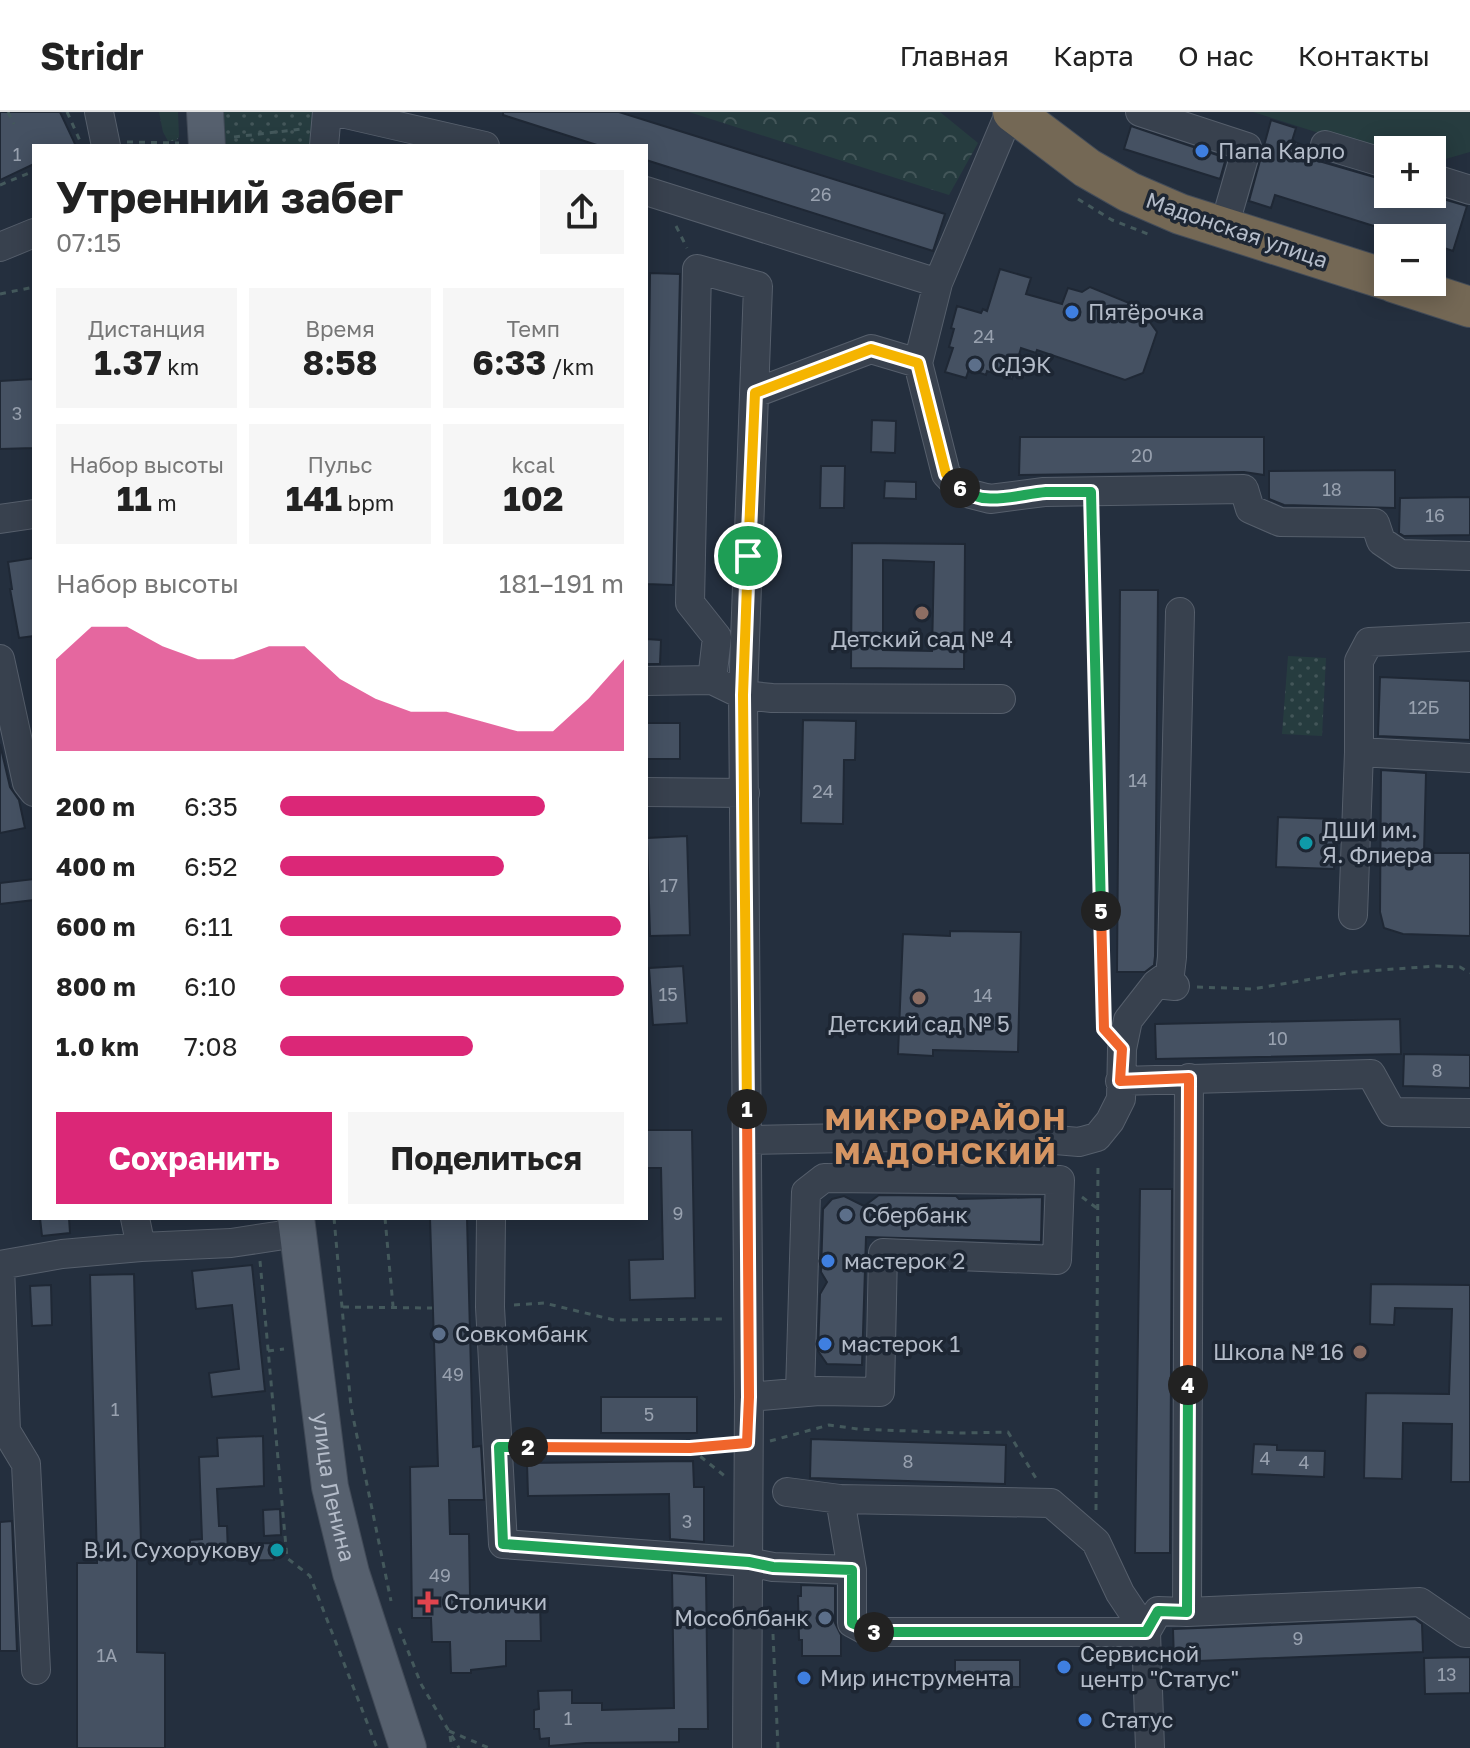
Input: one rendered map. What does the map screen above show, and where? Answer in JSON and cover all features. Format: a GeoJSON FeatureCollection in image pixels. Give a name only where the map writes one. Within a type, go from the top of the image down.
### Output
{"type":"FeatureCollection","features":[{"type":"Feature","properties":{"kind":"highway","name":"Мадонская улица"},"geometry":{"type":"LineString","coordinates":[[1012,112],[1087,168],[1129,192],[1180,214],[1374,276]]}},
{"type":"Feature","properties":{"kind":"highway","name":"Мадонская улица"},"geometry":{"type":"LineString","coordinates":[[1446,296],[1469,302]]}},
{"type":"Feature","properties":{"kind":"main road"},"geometry":{"type":"LineString","coordinates":[[205,112],[207,144]]}},
{"type":"Feature","properties":{"kind":"main road","name":"улица Ленина"},"geometry":{"type":"LineString","coordinates":[[296,1226],[330,1487],[351,1573],[408,1748]]}},
{"type":"Feature","properties":{"kind":"street"},"geometry":{"type":"LineString","coordinates":[[99,112],[106,144]]}},
{"type":"Feature","properties":{"kind":"street"},"geometry":{"type":"LineString","coordinates":[[324,144],[327,112]]}},
{"type":"Feature","properties":{"kind":"street"},"geometry":{"type":"LineString","coordinates":[[337,112],[432,122],[481,144]]}},
{"type":"Feature","properties":{"kind":"street"},"geometry":{"type":"LineString","coordinates":[[1012,112],[938,283],[918,363],[946,474],[963,492],[990,499],[1044,492],[1244,489],[1250,509],[1280,522],[1375,523],[1381,541],[1400,554],[1470,556]]}},
{"type":"Feature","properties":{"kind":"street"},"geometry":{"type":"LineString","coordinates":[[1140,112],[1247,147],[1224,227]]}},
{"type":"Feature","properties":{"kind":"street"},"geometry":{"type":"LineString","coordinates":[[1325,145],[1374,160]]}},
{"type":"Feature","properties":{"kind":"street"},"geometry":{"type":"LineString","coordinates":[[1446,182],[1470,190]]}},
{"type":"Feature","properties":{"kind":"street"},"geometry":{"type":"LineString","coordinates":[[654,194],[938,283]]}},
{"type":"Feature","properties":{"kind":"street"},"geometry":{"type":"LineString","coordinates":[[0,247],[32,234]]}},
{"type":"Feature","properties":{"kind":"street"},"geometry":{"type":"LineString","coordinates":[[731,637],[690,603],[697,269],[758,286],[755,393],[731,637],[743,695],[745,793],[749,1397],[747,1748]]}},
{"type":"Feature","properties":{"kind":"street"},"geometry":{"type":"LineString","coordinates":[[755,393],[871,349],[918,363]]}},
{"type":"Feature","properties":{"kind":"street"},"geometry":{"type":"LineString","coordinates":[[0,519],[32,514]]}},
{"type":"Feature","properties":{"kind":"street"},"geometry":{"type":"LineString","coordinates":[[747,1140],[997,1135],[1079,1142],[1097,1137],[1110,1121],[1121,1099],[1122,1049],[1128,1020],[1165,985],[1170,974],[1180,612]]}},
{"type":"Feature","properties":{"kind":"street"},"geometry":{"type":"LineString","coordinates":[[712,680],[731,637]]}},
{"type":"Feature","properties":{"kind":"street"},"geometry":{"type":"LineString","coordinates":[[1353,915],[1359,661],[1369,642],[1470,637]]}},
{"type":"Feature","properties":{"kind":"street"},"geometry":{"type":"LineString","coordinates":[[0,659],[27,783],[32,789]]}},
{"type":"Feature","properties":{"kind":"street"},"geometry":{"type":"LineString","coordinates":[[648,681],[712,680],[743,695],[772,698],[1001,699]]}},
{"type":"Feature","properties":{"kind":"street"},"geometry":{"type":"LineString","coordinates":[[1359,752],[1470,758]]}},
{"type":"Feature","properties":{"kind":"street"},"geometry":{"type":"LineString","coordinates":[[648,792],[745,793]]}},
{"type":"Feature","properties":{"kind":"street"},"geometry":{"type":"LineString","coordinates":[[1120,1081],[1371,1074],[1392,1112],[1470,1113]]}},
{"type":"Feature","properties":{"kind":"street"},"geometry":{"type":"LineString","coordinates":[[1187,1612],[1189,1078]]}},
{"type":"Feature","properties":{"kind":"street"},"geometry":{"type":"LineString","coordinates":[[749,1397],[800,1392],[880,1392],[883,1253],[1057,1260],[1060,1180],[824,1178],[806,1192],[800,1392]]}},
{"type":"Feature","properties":{"kind":"street"},"geometry":{"type":"LineString","coordinates":[[135,1220],[141,1247]]}},
{"type":"Feature","properties":{"kind":"street"},"geometry":{"type":"LineString","coordinates":[[491,1220],[490,1307],[503,1544],[749,1562],[773,1567],[852,1570]]}},
{"type":"Feature","properties":{"kind":"street"},"geometry":{"type":"LineString","coordinates":[[36,1670],[26,1464],[6,1431],[0,1265],[62,1254],[258,1239],[296,1226]]}},
{"type":"Feature","properties":{"kind":"street"},"geometry":{"type":"LineString","coordinates":[[787,1492],[840,1499],[1051,1503],[1096,1542],[1120,1593],[1146,1632],[1150,1748]]}},
{"type":"Feature","properties":{"kind":"street"},"geometry":{"type":"LineString","coordinates":[[840,1499],[852,1570],[852,1623],[869,1632],[1146,1632]]}},
{"type":"Feature","properties":{"kind":"street"},"geometry":{"type":"LineString","coordinates":[[1146,1632],[1158,1611],[1420,1602],[1465,1633],[1470,1633]]}},
{"type":"Feature","properties":{"kind":"path"},"geometry":{"type":"LineString","coordinates":[[8,112],[14,124]]}},
{"type":"Feature","properties":{"kind":"path"},"geometry":{"type":"LineString","coordinates":[[67,112],[81,144]]}},
{"type":"Feature","properties":{"kind":"path"},"geometry":{"type":"LineString","coordinates":[[0,185],[32,173]]}},
{"type":"Feature","properties":{"kind":"path"},"geometry":{"type":"LineString","coordinates":[[654,194],[697,269]]}},
{"type":"Feature","properties":{"kind":"path"},"geometry":{"type":"LineString","coordinates":[[0,294],[32,287]]}},
{"type":"Feature","properties":{"kind":"path"},"geometry":{"type":"LineString","coordinates":[[1091,492],[1104,1029],[1122,1049]]}},
{"type":"Feature","properties":{"kind":"path"},"geometry":{"type":"LineString","coordinates":[[1165,985],[1252,989],[1353,972],[1437,966],[1460,967],[1470,973]]}},
{"type":"Feature","properties":{"kind":"path"},"geometry":{"type":"LineString","coordinates":[[1096,1542],[1097,1137]]}},
{"type":"Feature","properties":{"kind":"path"},"geometry":{"type":"LineString","coordinates":[[334,1220],[351,1407],[392,1608]]}},
{"type":"Feature","properties":{"kind":"path"},"geometry":{"type":"LineString","coordinates":[[385,1220],[393,1306]]}},
{"type":"Feature","properties":{"kind":"path"},"geometry":{"type":"LineString","coordinates":[[258,1239],[287,1558],[310,1576],[377,1748]]}},
{"type":"Feature","properties":{"kind":"path"},"geometry":{"type":"LineString","coordinates":[[490,1307],[544,1303],[614,1320],[748,1319]]}},
{"type":"Feature","properties":{"kind":"path"},"geometry":{"type":"LineString","coordinates":[[343,1307],[432,1308]]}},
{"type":"Feature","properties":{"kind":"path"},"geometry":{"type":"LineString","coordinates":[[499,1447],[690,1448],[763,1443],[829,1425],[960,1433],[1008,1432],[1051,1503]]}},
{"type":"Feature","properties":{"kind":"path"},"geometry":{"type":"LineString","coordinates":[[397,1621],[421,1684],[459,1748]]}},
{"type":"Feature","properties":{"kind":"path"},"geometry":{"type":"LineString","coordinates":[[772,1629],[778,1748]]}},
{"type":"Feature","properties":{"kind":"path"},"geometry":{"type":"LineString","coordinates":[[449,1731],[459,1748]]}},
{"type":"Feature","properties":{"kind":"path"},"geometry":{"type":"LineString","coordinates":[[449,1731],[452,1748]]}},
{"type":"Feature","properties":{"kind":"path"},"geometry":{"type":"LineString","coordinates":[[449,1731],[489,1748]]}},
{"type":"Feature","properties":{"kind":"green space"},"geometry":{"type":"Polygon","coordinates":[[[159,112],[178,112],[179,137],[176,141],[168,141],[159,112]]]}},
{"type":"Feature","properties":{"kind":"green space"},"geometry":{"type":"Polygon","coordinates":[[[223,112],[318,112],[317,144],[224,144],[223,112]]]}},
{"type":"Feature","properties":{"kind":"green space"},"geometry":{"type":"Polygon","coordinates":[[[689,112],[940,112],[978,143],[949,195],[689,112]]]}},
{"type":"Feature","properties":{"kind":"green space"},"geometry":{"type":"Polygon","coordinates":[[[1253,112],[1470,112],[1470,152],[1446,159],[1446,136],[1374,136],[1374,151],[1253,112]]]}},
{"type":"Feature","properties":{"kind":"green space"},"geometry":{"type":"Polygon","coordinates":[[[1288,656],[1326,658],[1322,736],[1282,734],[1288,656]]]}},
{"type":"Feature","properties":{"kind":"building"},"geometry":{"type":"Polygon","coordinates":[[[0,112],[60,112],[75,144],[32,144],[32,165],[0,180],[0,112]]]}},
{"type":"Feature","properties":{"kind":"building"},"geometry":{"type":"Polygon","coordinates":[[[503,112],[619,112],[945,214],[933,251],[648,161],[648,144],[594,144],[503,115],[503,112]]]}},
{"type":"Feature","properties":{"kind":"building"},"geometry":{"type":"Polygon","coordinates":[[[1271,120],[1296,128],[1292,141],[1308,147],[1312,156],[1319,161],[1374,177],[1374,208],[1446,208],[1446,200],[1467,206],[1453,251],[1446,249],[1446,224],[1374,226],[1275,195],[1271,208],[1249,201],[1271,120]]]}},
{"type":"Feature","properties":{"kind":"building"},"geometry":{"type":"Polygon","coordinates":[[[1131,126],[1226,158],[1220,179],[1124,149],[1131,126]]]}},
{"type":"Feature","properties":{"kind":"building"},"geometry":{"type":"Polygon","coordinates":[[[1000,269],[1031,278],[1026,294],[1062,304],[1068,288],[1082,292],[1090,287],[1139,307],[1157,332],[1143,373],[1125,380],[1037,350],[1036,353],[1021,348],[1012,379],[969,369],[966,378],[945,372],[953,348],[949,347],[957,306],[981,313],[983,309],[987,311],[1000,269]]]}},
{"type":"Feature","properties":{"kind":"building"},"geometry":{"type":"Polygon","coordinates":[[[650,273],[680,274],[673,585],[648,584],[650,273]]]}},
{"type":"Feature","properties":{"kind":"building"},"geometry":{"type":"Polygon","coordinates":[[[32,379],[32,448],[0,449],[0,381],[32,379]]]}},
{"type":"Feature","properties":{"kind":"building"},"geometry":{"type":"Polygon","coordinates":[[[872,420],[896,421],[895,453],[871,452],[872,420]]]}},
{"type":"Feature","properties":{"kind":"building"},"geometry":{"type":"Polygon","coordinates":[[[1020,437],[1264,437],[1264,475],[1244,472],[1019,475],[1020,437]]]}},
{"type":"Feature","properties":{"kind":"building"},"geometry":{"type":"Polygon","coordinates":[[[821,466],[845,466],[844,508],[820,508],[821,466]]]}},
{"type":"Feature","properties":{"kind":"building"},"geometry":{"type":"Polygon","coordinates":[[[1395,470],[1395,508],[1284,505],[1269,499],[1269,471],[1395,470]]]}},
{"type":"Feature","properties":{"kind":"building"},"geometry":{"type":"Polygon","coordinates":[[[885,481],[916,482],[916,499],[884,498],[885,481]]]}},
{"type":"Feature","properties":{"kind":"building"},"geometry":{"type":"Polygon","coordinates":[[[1470,497],[1470,535],[1404,536],[1399,533],[1400,498],[1470,497]]]}},
{"type":"Feature","properties":{"kind":"building"},"geometry":{"type":"Polygon","coordinates":[[[852,543],[965,544],[964,669],[851,668],[852,543]],[[883,560],[883,650],[932,651],[934,562],[883,560]]]}},
{"type":"Feature","properties":{"kind":"building"},"geometry":{"type":"Polygon","coordinates":[[[32,558],[32,636],[19,638],[8,562],[32,558]]]}},
{"type":"Feature","properties":{"kind":"building"},"geometry":{"type":"Polygon","coordinates":[[[1120,590],[1158,590],[1155,956],[1154,965],[1145,972],[1117,972],[1120,590]]]}},
{"type":"Feature","properties":{"kind":"building"},"geometry":{"type":"Polygon","coordinates":[[[648,639],[661,640],[660,664],[648,664],[648,639]]]}},
{"type":"Feature","properties":{"kind":"building"},"geometry":{"type":"Polygon","coordinates":[[[1380,677],[1470,681],[1470,740],[1378,736],[1380,677]]]}},
{"type":"Feature","properties":{"kind":"building"},"geometry":{"type":"Polygon","coordinates":[[[803,720],[856,721],[855,760],[844,760],[843,824],[801,823],[803,720]]]}},
{"type":"Feature","properties":{"kind":"building"},"geometry":{"type":"Polygon","coordinates":[[[648,723],[680,723],[680,759],[648,759],[648,723]]]}},
{"type":"Feature","properties":{"kind":"building"},"geometry":{"type":"Polygon","coordinates":[[[0,744],[10,787],[19,800],[25,828],[0,833],[0,744]]]}},
{"type":"Feature","properties":{"kind":"building"},"geometry":{"type":"Polygon","coordinates":[[[1381,770],[1426,773],[1424,853],[1470,853],[1470,936],[1403,934],[1384,928],[1380,912],[1381,770]]]}},
{"type":"Feature","properties":{"kind":"building","name":"ДШИ им. Я. Флиера"},"geometry":{"type":"Polygon","coordinates":[[[1278,817],[1336,819],[1334,869],[1276,867],[1278,817]]]}},
{"type":"Feature","properties":{"kind":"building"},"geometry":{"type":"Polygon","coordinates":[[[687,836],[690,935],[650,936],[648,838],[687,836]]]}},
{"type":"Feature","properties":{"kind":"building"},"geometry":{"type":"Polygon","coordinates":[[[32,879],[32,900],[0,904],[0,883],[32,879]]]}},
{"type":"Feature","properties":{"kind":"building"},"geometry":{"type":"Polygon","coordinates":[[[950,931],[1021,932],[1018,1052],[933,1050],[933,1056],[898,1054],[903,934],[950,936],[950,931]]]}},
{"type":"Feature","properties":{"kind":"building"},"geometry":{"type":"Polygon","coordinates":[[[683,966],[687,1023],[653,1025],[649,968],[683,966]]]}},
{"type":"Feature","properties":{"kind":"building"},"geometry":{"type":"Polygon","coordinates":[[[1400,1019],[1401,1054],[1156,1059],[1155,1024],[1400,1019]]]}},
{"type":"Feature","properties":{"kind":"building"},"geometry":{"type":"Polygon","coordinates":[[[1404,1054],[1470,1055],[1470,1088],[1403,1086],[1404,1054]]]}},
{"type":"Feature","properties":{"kind":"building"},"geometry":{"type":"Polygon","coordinates":[[[648,1130],[692,1130],[695,1298],[630,1300],[629,1260],[663,1259],[661,1168],[648,1168],[648,1130]]]}},
{"type":"Feature","properties":{"kind":"building"},"geometry":{"type":"Polygon","coordinates":[[[1140,1189],[1172,1189],[1170,1553],[1135,1553],[1140,1189]]]}},
{"type":"Feature","properties":{"kind":"building"},"geometry":{"type":"Polygon","coordinates":[[[879,1195],[956,1196],[959,1199],[1042,1197],[1041,1242],[866,1237],[862,1365],[827,1364],[818,1351],[820,1294],[827,1282],[821,1272],[823,1209],[832,1199],[844,1196],[864,1206],[879,1195]]]}},
{"type":"Feature","properties":{"kind":"building"},"geometry":{"type":"Polygon","coordinates":[[[40,1220],[69,1220],[70,1233],[42,1236],[40,1220]]]}},
{"type":"Feature","properties":{"kind":"building"},"geometry":{"type":"Polygon","coordinates":[[[430,1220],[467,1220],[473,1447],[481,1446],[484,1500],[449,1500],[450,1534],[469,1534],[470,1596],[504,1596],[504,1599],[540,1601],[541,1641],[506,1641],[506,1666],[471,1670],[471,1673],[451,1673],[450,1642],[432,1642],[431,1618],[412,1618],[410,1467],[438,1466],[430,1220]]]}},
{"type":"Feature","properties":{"kind":"building"},"geometry":{"type":"Polygon","coordinates":[[[252,1265],[265,1391],[212,1397],[209,1373],[239,1369],[232,1305],[196,1309],[192,1271],[252,1265]]]}},
{"type":"Feature","properties":{"kind":"building"},"geometry":{"type":"Polygon","coordinates":[[[134,1274],[141,1544],[137,1545],[137,1652],[165,1653],[165,1748],[77,1748],[77,1563],[97,1563],[90,1275],[134,1274]]]}},
{"type":"Feature","properties":{"kind":"building"},"geometry":{"type":"Polygon","coordinates":[[[1371,1284],[1470,1285],[1470,1482],[1451,1482],[1452,1424],[1403,1423],[1402,1479],[1364,1478],[1366,1393],[1449,1394],[1452,1309],[1395,1308],[1394,1325],[1370,1324],[1371,1284]]]}},
{"type":"Feature","properties":{"kind":"building"},"geometry":{"type":"Polygon","coordinates":[[[51,1285],[52,1325],[32,1326],[30,1286],[51,1285]]]}},
{"type":"Feature","properties":{"kind":"building"},"geometry":{"type":"Polygon","coordinates":[[[601,1397],[697,1397],[697,1433],[601,1433],[601,1397]]]}},
{"type":"Feature","properties":{"kind":"building"},"geometry":{"type":"Polygon","coordinates":[[[263,1436],[264,1486],[217,1489],[219,1526],[227,1526],[228,1554],[190,1556],[190,1540],[202,1539],[199,1457],[218,1456],[217,1438],[263,1436]]]}},
{"type":"Feature","properties":{"kind":"building"},"geometry":{"type":"Polygon","coordinates":[[[811,1439],[1006,1445],[1005,1484],[810,1478],[811,1439]]]}},
{"type":"Feature","properties":{"kind":"building"},"geometry":{"type":"Polygon","coordinates":[[[1254,1444],[1277,1445],[1277,1450],[1325,1451],[1324,1477],[1252,1474],[1254,1444]]]}},
{"type":"Feature","properties":{"kind":"building"},"geometry":{"type":"Polygon","coordinates":[[[693,1461],[694,1487],[704,1487],[704,1542],[670,1539],[669,1494],[528,1496],[527,1463],[693,1461]]]}},
{"type":"Feature","properties":{"kind":"building"},"geometry":{"type":"Polygon","coordinates":[[[280,1509],[281,1535],[264,1536],[263,1510],[280,1509]]]}},
{"type":"Feature","properties":{"kind":"building"},"geometry":{"type":"Polygon","coordinates":[[[12,1521],[17,1651],[0,1651],[0,1522],[12,1521]]]}},
{"type":"Feature","properties":{"kind":"building"},"geometry":{"type":"Polygon","coordinates":[[[273,1543],[274,1560],[242,1561],[241,1544],[273,1543]]]}},
{"type":"Feature","properties":{"kind":"building"},"geometry":{"type":"Polygon","coordinates":[[[672,1573],[706,1576],[708,1729],[679,1729],[679,1742],[549,1746],[549,1738],[540,1739],[539,1729],[534,1729],[534,1710],[539,1709],[538,1691],[572,1690],[572,1703],[602,1703],[602,1710],[674,1708],[672,1573]]]}},
{"type":"Feature","properties":{"kind":"building"},"geometry":{"type":"Polygon","coordinates":[[[801,1585],[835,1586],[835,1623],[841,1635],[841,1656],[802,1656],[798,1596],[801,1596],[801,1585]]]}},
{"type":"Feature","properties":{"kind":"building"},"geometry":{"type":"Polygon","coordinates":[[[1415,1619],[1422,1624],[1423,1652],[1174,1662],[1173,1629],[1415,1619]]]}},
{"type":"Feature","properties":{"kind":"building"},"geometry":{"type":"Polygon","coordinates":[[[1470,1657],[1470,1693],[1425,1694],[1424,1658],[1470,1657]]]}},
{"type":"Feature","properties":{"kind":"building"},"geometry":{"type":"Polygon","coordinates":[[[955,1660],[1020,1660],[1020,1687],[955,1687],[955,1660]]]}},
{"type":"Feature","properties":{"kind":"place","name":"Папа Карло"},"geometry":{"type":"Point","coordinates":[1202,151]}},
{"type":"Feature","properties":{"kind":"place","name":"Пятёрочка"},"geometry":{"type":"Point","coordinates":[1072,312]}},
{"type":"Feature","properties":{"kind":"place","name":"СДЭК"},"geometry":{"type":"Point","coordinates":[975,365]}},
{"type":"Feature","properties":{"kind":"place","name":"Детский сад № 4"},"geometry":{"type":"Point","coordinates":[922,613]}},
{"type":"Feature","properties":{"kind":"place","name":"ДШИ им. Я. Флиера"},"geometry":{"type":"Point","coordinates":[1306,843]}},
{"type":"Feature","properties":{"kind":"place","name":"Детский сад № 5"},"geometry":{"type":"Point","coordinates":[919,998]}},
{"type":"Feature","properties":{"kind":"place","name":"Сбербанк"},"geometry":{"type":"Point","coordinates":[846,1215]}},
{"type":"Feature","properties":{"kind":"place","name":"мастерок 2"},"geometry":{"type":"Point","coordinates":[828,1261]}},
{"type":"Feature","properties":{"kind":"place","name":"Совкомбанк"},"geometry":{"type":"Point","coordinates":[439,1334]}},
{"type":"Feature","properties":{"kind":"place","name":"мастерок 1"},"geometry":{"type":"Point","coordinates":[825,1344]}},
{"type":"Feature","properties":{"kind":"place","name":"Школа № 16"},"geometry":{"type":"Point","coordinates":[1360,1352]}},
{"type":"Feature","properties":{"kind":"place","name":"В.И. Сухорукову"},"geometry":{"type":"Point","coordinates":[277,1550]}},
{"type":"Feature","properties":{"kind":"place","name":"Столички"},"geometry":{"type":"Point","coordinates":[428,1602]}},
{"type":"Feature","properties":{"kind":"place","name":"Мособлбанк"},"geometry":{"type":"Point","coordinates":[825,1618]}},
{"type":"Feature","properties":{"kind":"place","name":"Сервисной центр \"Статус\""},"geometry":{"type":"Point","coordinates":[1064,1667]}},
{"type":"Feature","properties":{"kind":"place","name":"Мир инструмента"},"geometry":{"type":"Point","coordinates":[804,1678]}},
{"type":"Feature","properties":{"kind":"place","name":"Статус"},"geometry":{"type":"Point","coordinates":[1085,1720]}},
{"type":"Feature","properties":{"kind":"district","name":"МИКРОРАЙОН МАДОНСКИЙ"},"geometry":{"type":"Point","coordinates":[946,1137]}},
{"type":"Feature","properties":{"kind":"route"},"geometry":{"type":"LineString","coordinates":[[871,349],[918,363],[946,474],[963,492],[990,499],[1044,492],[1091,492],[1104,1029],[1122,1049],[1120,1081],[1189,1078],[1187,1612],[1158,1611],[1146,1632],[869,1632],[852,1623],[852,1570],[773,1567],[749,1562],[503,1544],[499,1447],[690,1448],[747,1443],[743,695],[748,556],[755,393],[871,349]]}}]}
